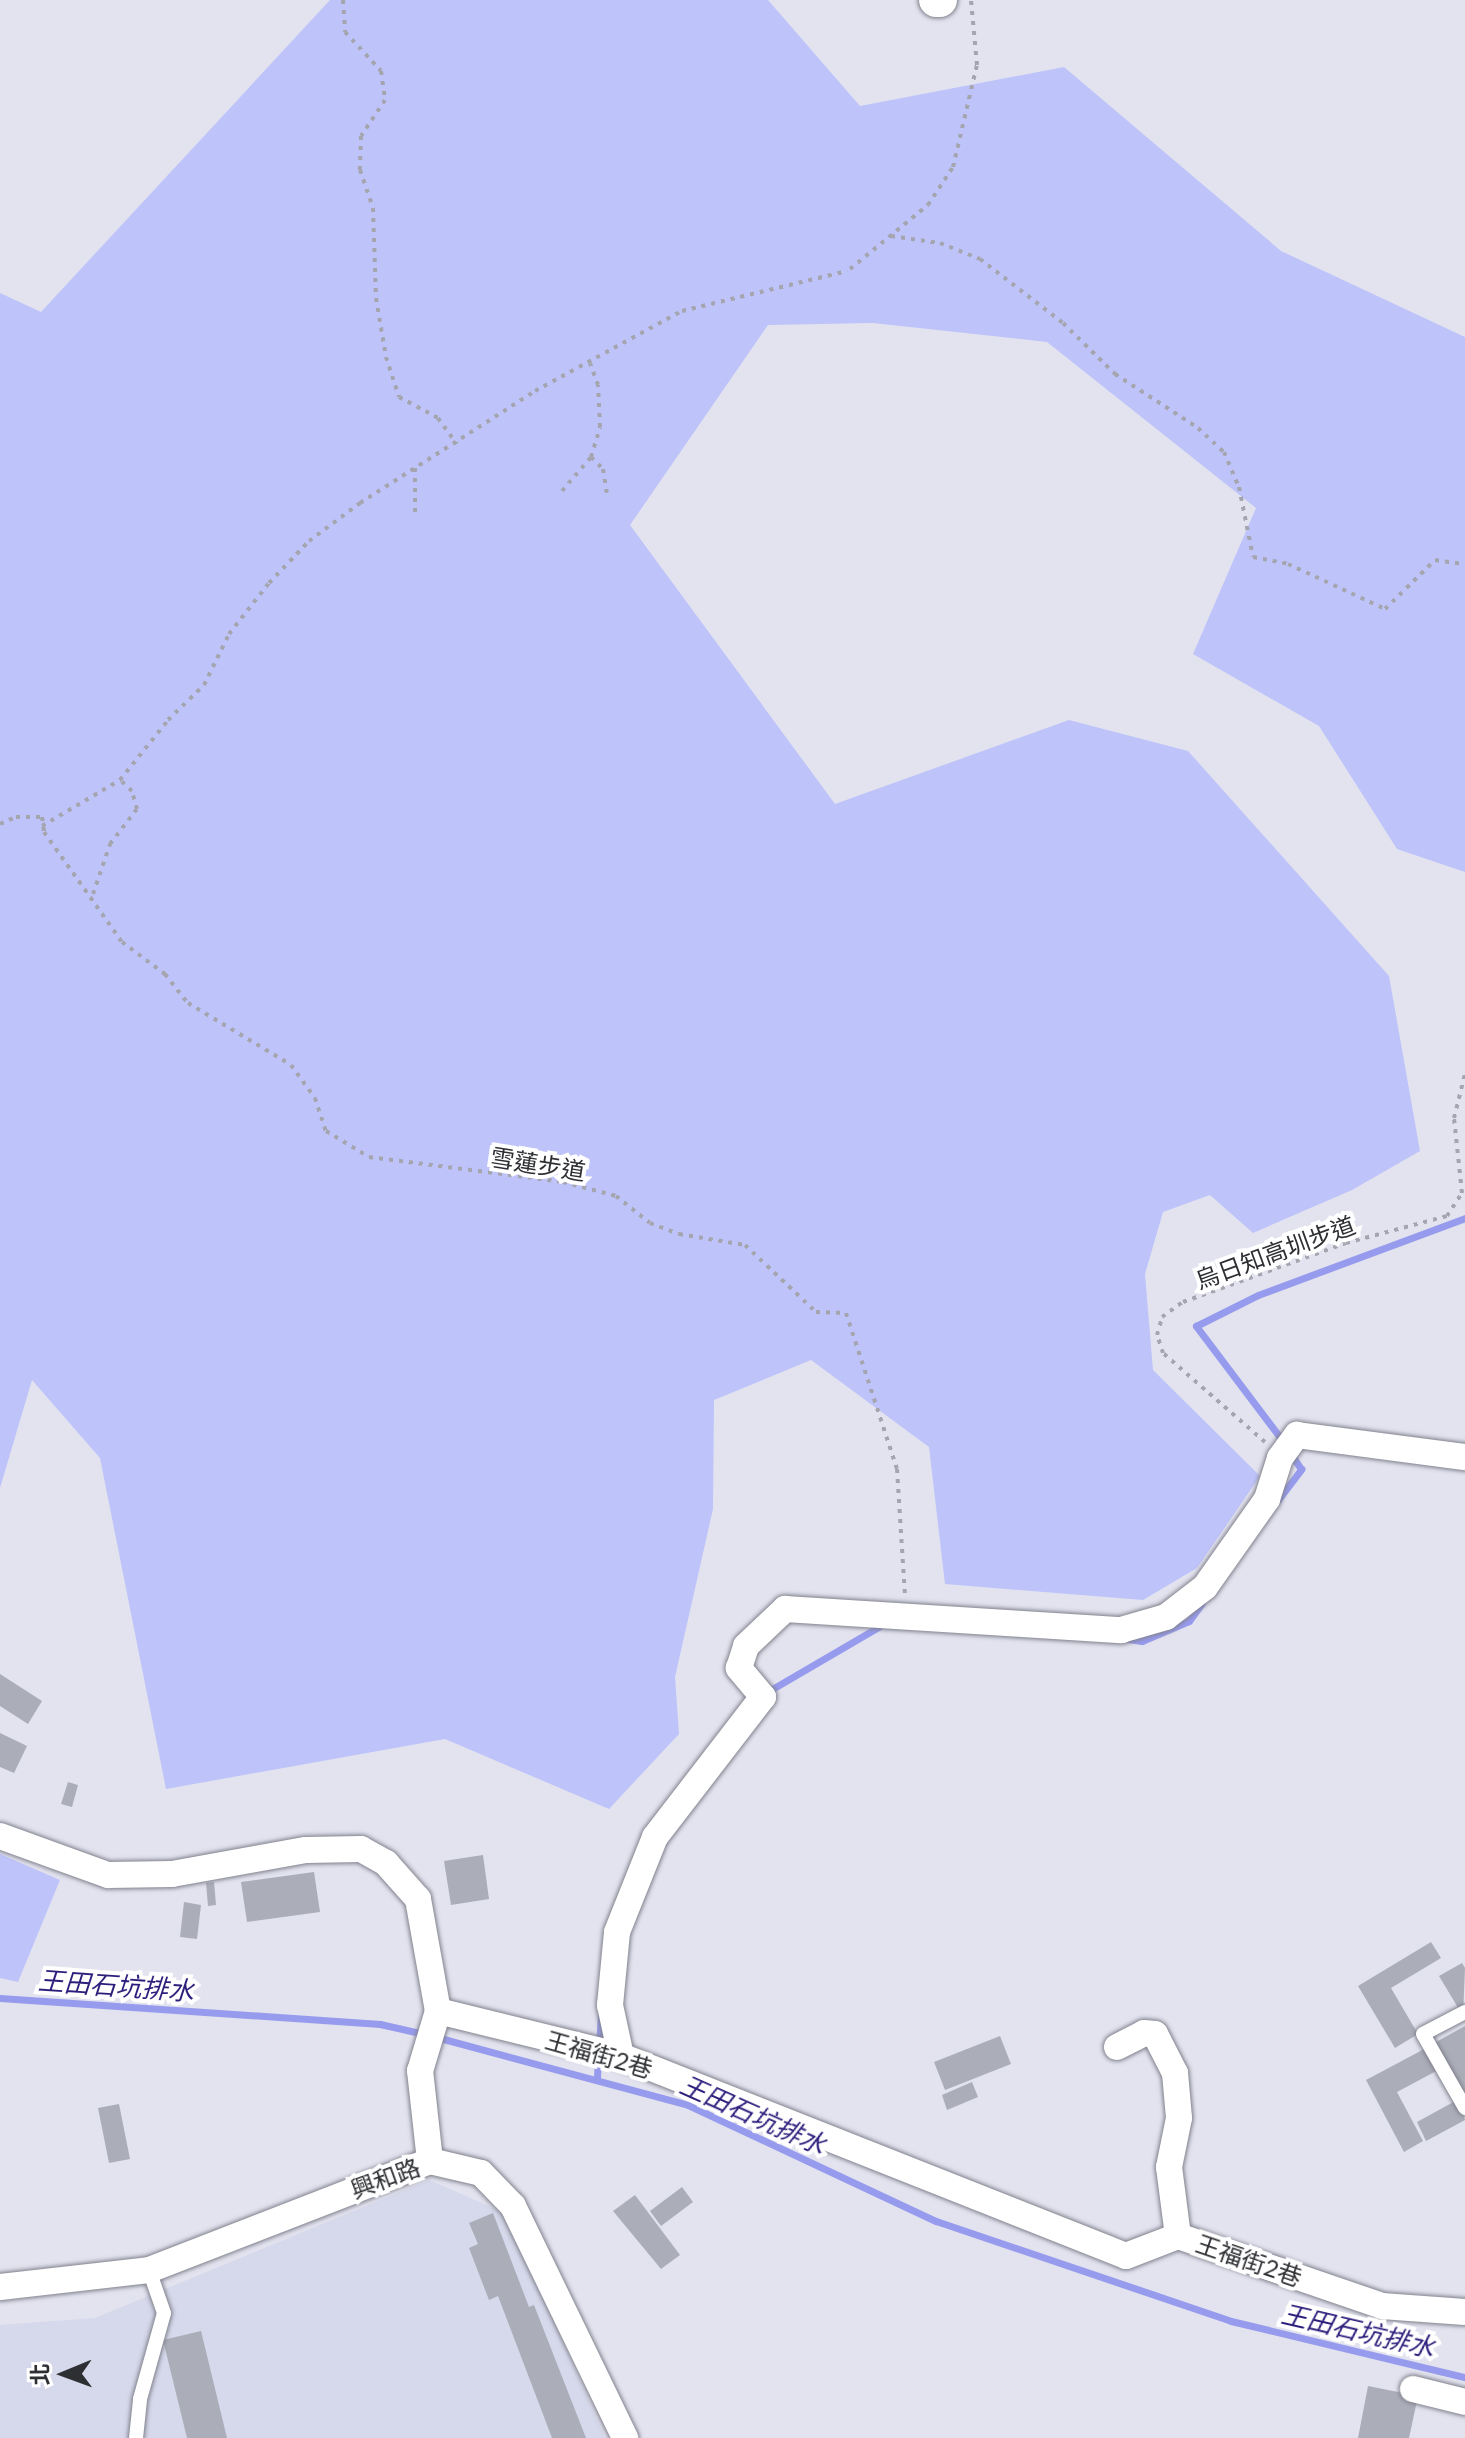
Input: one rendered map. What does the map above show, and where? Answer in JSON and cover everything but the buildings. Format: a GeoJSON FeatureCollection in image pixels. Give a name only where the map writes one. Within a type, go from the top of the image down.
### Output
{"type":"FeatureCollection","features":[{"type":"Feature","properties":{"kind":"street"},"geometry":{"type":"LineString","coordinates":[[606,2052],[617,1932],[655,1837],[763,1697],[739,1668],[746,1646],[785,1609],[909,1614],[1121,1630],[1166,1617],[1205,1587],[1267,1499],[1280,1458],[1297,1435],[1465,1457]]}},
{"type":"Feature","properties":{"kind":"street"},"geometry":{"type":"LineString","coordinates":[[0,1836],[108,1875],[172,1874],[306,1850],[361,1849],[386,1863],[418,1899],[438,2011],[420,2071],[430,2161]]}},
{"type":"Feature","properties":{"kind":"street","name":"王福街2巷"},"geometry":{"type":"LineString","coordinates":[[438,2011],[606,2052],[1126,2256],[1178,2236],[1382,2306],[1465,2312]]}},
{"type":"Feature","properties":{"kind":"street"},"geometry":{"type":"LineString","coordinates":[[1117,2047],[1144,2033],[1155,2034],[1175,2073],[1179,2118],[1169,2167],[1178,2236]]}},
{"type":"Feature","properties":{"kind":"street","name":"興和路"},"geometry":{"type":"LineString","coordinates":[[0,2287],[149,2270],[430,2161],[481,2173],[513,2206],[625,2438]]}},
{"type":"Feature","properties":{"kind":"street"},"geometry":{"type":"LineString","coordinates":[[1413,2389],[1465,2402]]}},
{"type":"Feature","properties":{"kind":"lane"},"geometry":{"type":"LineString","coordinates":[[1465,2012],[1423,2034],[1465,2108]]}},
{"type":"Feature","properties":{"kind":"lane"},"geometry":{"type":"LineString","coordinates":[[136,2438],[140,2399],[164,2313],[149,2270]]}},
{"type":"Feature","properties":{"kind":"path"},"geometry":{"type":"LineString","coordinates":[[343,0],[345,32],[381,71],[385,100],[361,136],[360,170],[373,208],[376,298],[386,357],[399,397],[438,418],[457,444]]}},
{"type":"Feature","properties":{"kind":"path"},"geometry":{"type":"LineString","coordinates":[[42,826],[120,780],[168,720],[204,685],[229,634],[269,583],[309,541],[535,391],[682,311],[848,270],[928,205],[953,167],[977,65],[971,0]]}},
{"type":"Feature","properties":{"kind":"path"},"geometry":{"type":"LineString","coordinates":[[891,236],[940,243],[980,259],[1063,323],[1115,374],[1198,428],[1224,452],[1234,475],[1253,557],[1288,564],[1385,609],[1435,560],[1465,564]]}},
{"type":"Feature","properties":{"kind":"path"},"geometry":{"type":"LineString","coordinates":[[562,491],[591,457],[600,427],[598,385],[590,363]]}},
{"type":"Feature","properties":{"kind":"path"},"geometry":{"type":"LineString","coordinates":[[591,457],[603,469],[607,493]]}},
{"type":"Feature","properties":{"kind":"path"},"geometry":{"type":"LineString","coordinates":[[415,468],[415,513]]}},
{"type":"Feature","properties":{"kind":"path"},"geometry":{"type":"LineString","coordinates":[[0,824],[16,817],[41,817],[42,826],[75,879],[93,894],[110,844],[137,809],[132,791],[120,780]]}},
{"type":"Feature","properties":{"kind":"path","name":"雪蓮步道"},"geometry":{"type":"LineString","coordinates":[[93,894],[122,942],[165,974],[188,1003],[291,1065],[315,1098],[326,1131],[369,1157],[563,1182],[616,1196],[650,1223],[679,1234],[745,1245],[816,1312],[846,1313],[897,1469],[909,1614]]}},
{"type":"Feature","properties":{"kind":"path","name":"烏日知高圳步道"},"geometry":{"type":"LineString","coordinates":[[1280,1458],[1163,1353],[1157,1335],[1162,1317],[1183,1302],[1346,1243],[1439,1220],[1455,1210],[1463,1183],[1455,1109],[1465,1074]]}},
{"type":"Feature","properties":{"kind":"shaded area"},"geometry":{"type":"Polygon","coordinates":[[[330,0],[768,0],[860,106],[1064,67],[1281,251],[1465,337],[1465,872],[1397,849],[1319,726],[1193,654],[1256,508],[1047,342],[873,323],[768,325],[630,525],[835,804],[1069,720],[1188,751],[1389,976],[1420,1151],[1352,1190],[1253,1233],[1210,1195],[1163,1212],[1145,1274],[1153,1370],[1260,1476],[1197,1568],[1143,1600],[945,1584],[929,1447],[811,1360],[714,1400],[713,1509],[675,1677],[679,1734],[609,1809],[445,1739],[166,1789],[100,1458],[32,1380],[0,1488],[0,293],[41,312],[330,0]]]}},
{"type":"Feature","properties":{"kind":"shaded area"},"geometry":{"type":"Polygon","coordinates":[[[0,1854],[60,1880],[18,1982],[0,1978],[0,1854]]]}},
{"type":"Feature","properties":{"kind":"shaded area"},"geometry":{"type":"Polygon","coordinates":[[[429,2180],[507,2214],[605,2438],[0,2438],[0,2325],[95,2318],[429,2180]]]}},
{"type":"Feature","properties":{"kind":"waterway"},"geometry":{"type":"LineString","coordinates":[[1285,1444],[1196,1326],[1258,1295],[1465,1218]]}},
{"type":"Feature","properties":{"kind":"waterway"},"geometry":{"type":"LineString","coordinates":[[1278,1500],[1301,1469],[1291,1454]]}},
{"type":"Feature","properties":{"kind":"waterway"},"geometry":{"type":"LineString","coordinates":[[1128,1639],[1142,1641],[1189,1621],[1202,1603]]}},
{"type":"Feature","properties":{"kind":"waterway"},"geometry":{"type":"LineString","coordinates":[[767,1692],[880,1626]]}},
{"type":"Feature","properties":{"kind":"waterway","name":"王田石坑排水"},"geometry":{"type":"LineString","coordinates":[[0,1998],[380,2024],[424,2034]]}},
{"type":"Feature","properties":{"kind":"waterway"},"geometry":{"type":"LineString","coordinates":[[599,2044],[601,2017]]}},
{"type":"Feature","properties":{"kind":"waterway","name":"王田石坑排水"},"geometry":{"type":"LineString","coordinates":[[436,2037],[688,2105],[936,2221],[1231,2321],[1465,2377]]}},
{"type":"Feature","properties":{"kind":"waterway"},"geometry":{"type":"LineString","coordinates":[[597,2077],[598,2056]]}}]}
